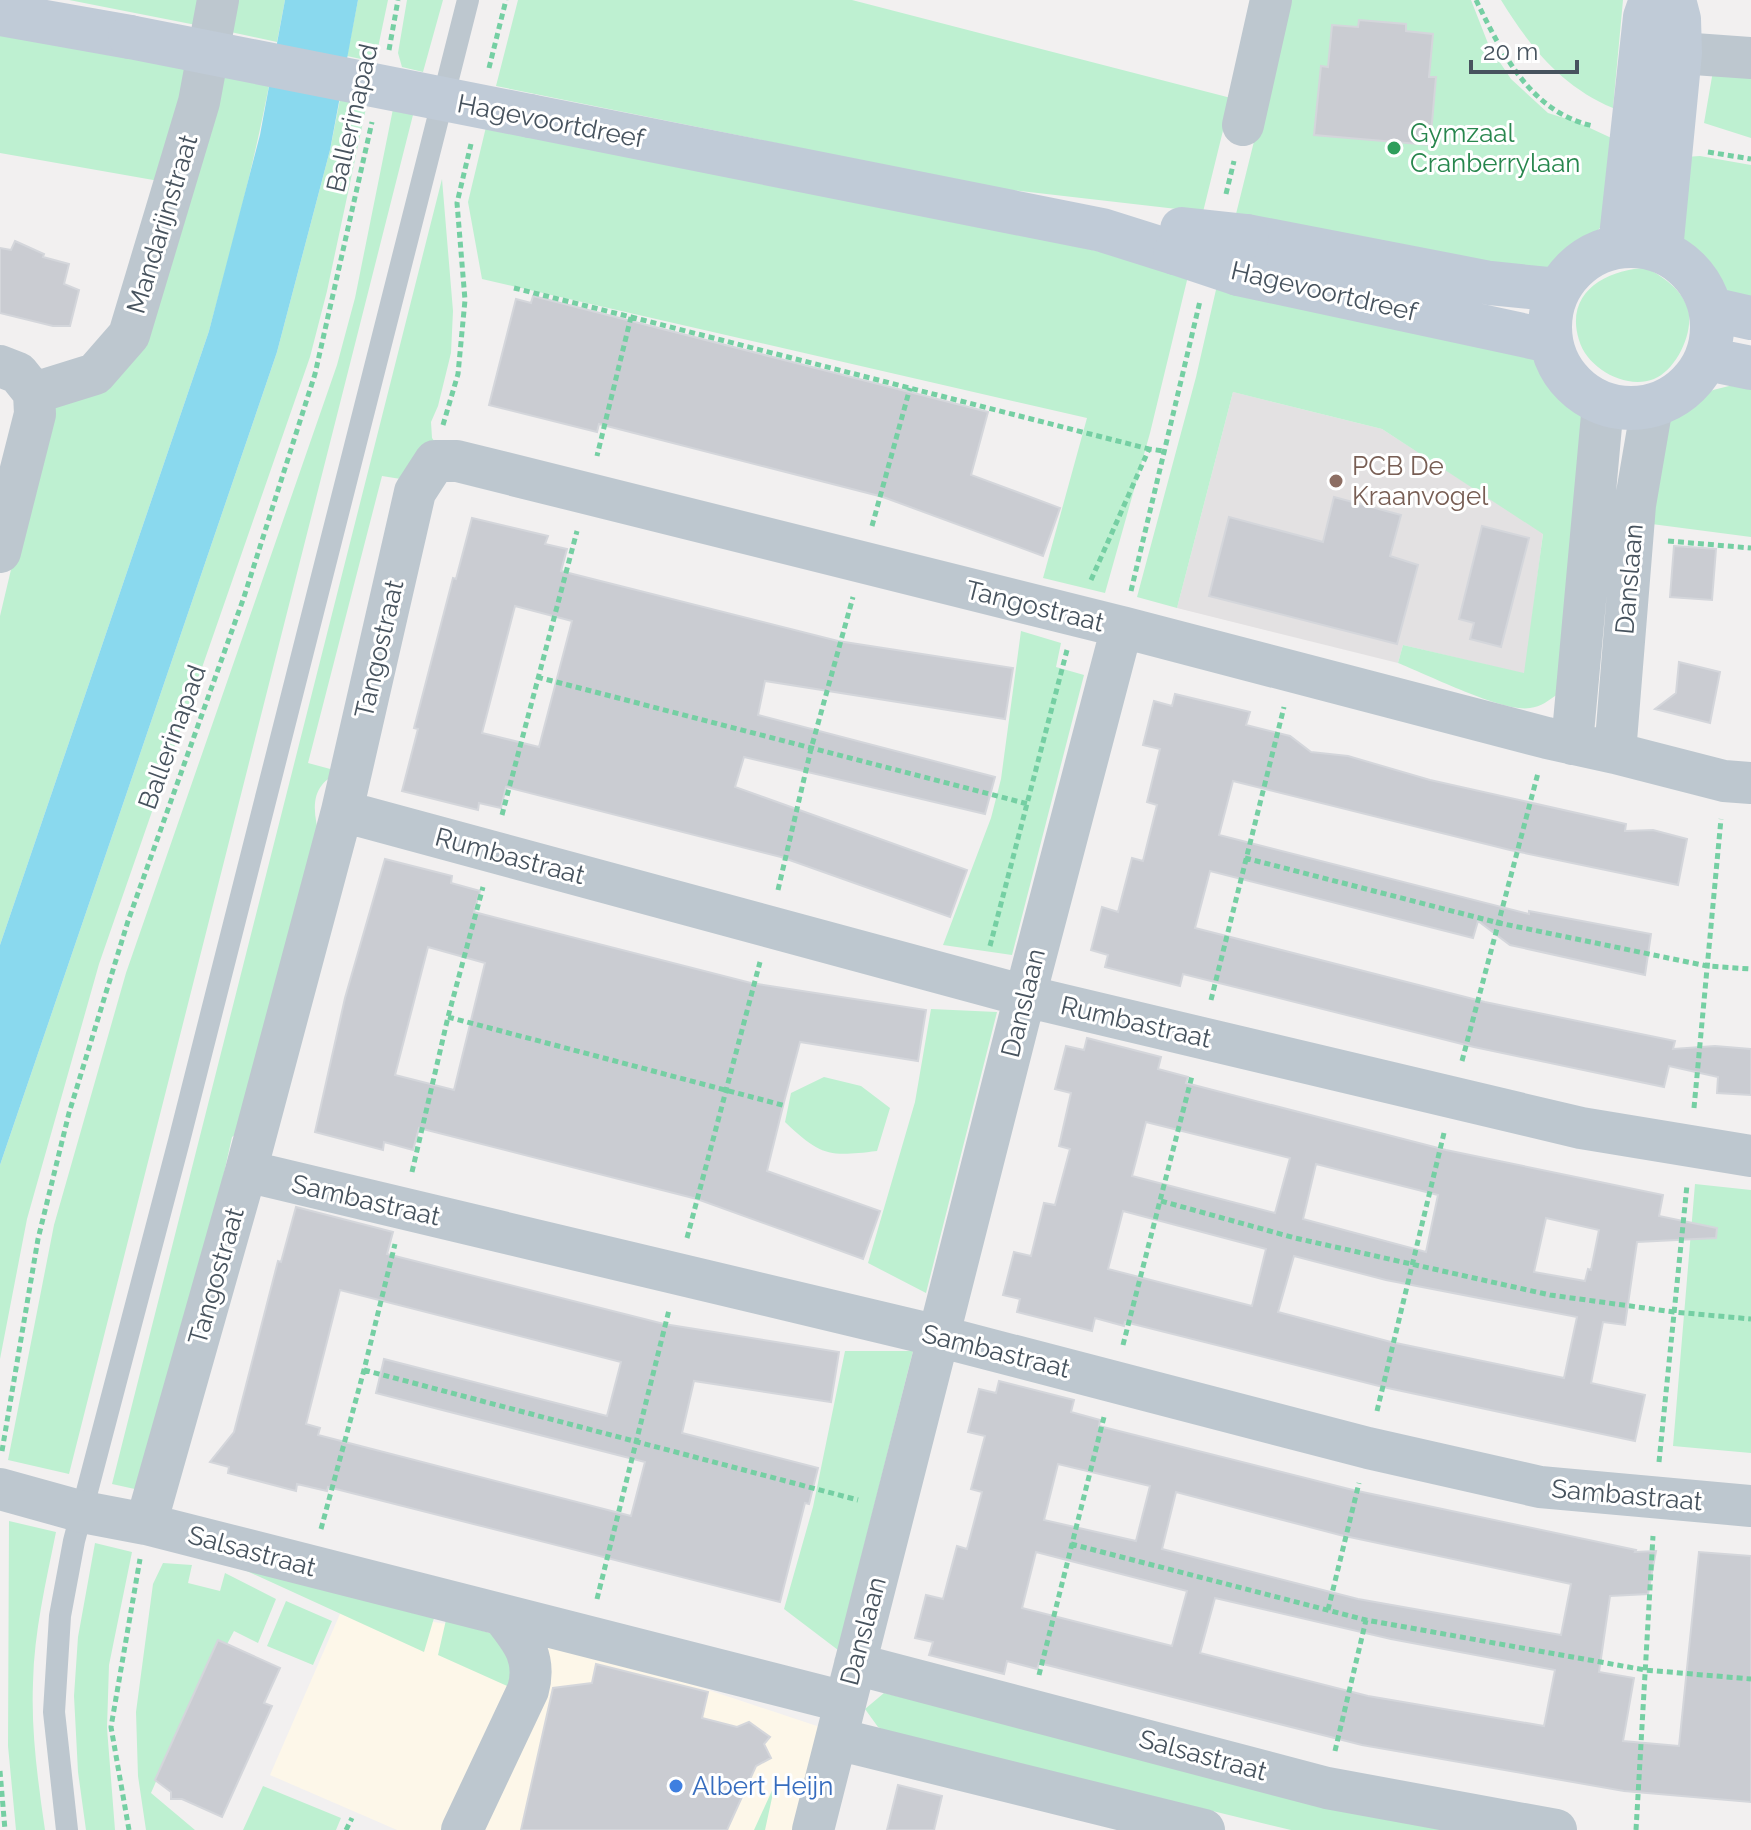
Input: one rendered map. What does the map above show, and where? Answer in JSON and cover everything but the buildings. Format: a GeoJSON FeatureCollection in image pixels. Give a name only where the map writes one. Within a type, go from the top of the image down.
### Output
{"type":"FeatureCollection","features":[{"type":"Feature","properties":{"kind":"main road"},"geometry":{"type":"LineString","coordinates":[[1651,0],[1645,17],[1662,49]]}},
{"type":"Feature","properties":{"kind":"main road"},"geometry":{"type":"LineString","coordinates":[[1640,248],[1662,49],[1679,19],[1674,0]]}},
{"type":"Feature","properties":{"kind":"main road","name":"Hagevoortdreef"},"geometry":{"type":"LineString","coordinates":[[0,14],[130,37],[1102,230],[1178,241],[1243,255],[1550,341]]}},
{"type":"Feature","properties":{"kind":"main road"},"geometry":{"type":"LineString","coordinates":[[1640,248],[1684,264],[1731,314],[1713,334],[1707,359],[1698,375],[1685,388],[1652,406],[1628,408],[1603,404],[1579,389],[1560,367],[1550,341],[1550,314],[1558,290],[1573,268],[1595,253],[1640,248]]}},
{"type":"Feature","properties":{"kind":"main road","name":"Hagevoortdreef"},"geometry":{"type":"LineString","coordinates":[[1243,255],[1558,290]]}},
{"type":"Feature","properties":{"kind":"main road"},"geometry":{"type":"LineString","coordinates":[[1707,359],[1751,368]]}},
{"type":"Feature","properties":{"kind":"street","name":"Mandarijnstraat"},"geometry":{"type":"LineString","coordinates":[[34,393],[95,374],[129,335],[199,102],[218,0]]}},
{"type":"Feature","properties":{"kind":"street"},"geometry":{"type":"LineString","coordinates":[[1243,125],[1271,0]]}},
{"type":"Feature","properties":{"kind":"street"},"geometry":{"type":"LineString","coordinates":[[1662,49],[1751,58]]}},
{"type":"Feature","properties":{"kind":"street"},"geometry":{"type":"LineString","coordinates":[[0,366],[18,373],[34,393],[35,414],[0,552]]}},
{"type":"Feature","properties":{"kind":"street","name":"Danslaan"},"geometry":{"type":"LineString","coordinates":[[1559,741],[1603,404]]}},
{"type":"Feature","properties":{"kind":"street","name":"Danslaan"},"geometry":{"type":"LineString","coordinates":[[1615,753],[1635,505],[1652,406]]}},
{"type":"Feature","properties":{"kind":"street","name":"Tangostraat"},"geometry":{"type":"LineString","coordinates":[[146,1524],[246,1171],[342,811],[415,492],[435,461],[457,461],[1122,627]]}},
{"type":"Feature","properties":{"kind":"street"},"geometry":{"type":"LineString","coordinates":[[1122,627],[1559,741],[1738,782]]}},
{"type":"Feature","properties":{"kind":"street","name":"Danslaan"},"geometry":{"type":"LineString","coordinates":[[813,1830],[1122,627]]}},
{"type":"Feature","properties":{"kind":"street","name":"Rumbastraat"},"geometry":{"type":"LineString","coordinates":[[342,811],[1025,996],[1581,1128],[1751,1156]]}},
{"type":"Feature","properties":{"kind":"street","name":"Sambastraat"},"geometry":{"type":"LineString","coordinates":[[246,1171],[938,1336],[1368,1448],[1540,1487],[1751,1506]]}},
{"type":"Feature","properties":{"kind":"street","name":"Salsastraat"},"geometry":{"type":"LineString","coordinates":[[0,1489],[845,1702],[1204,1830]]}},
{"type":"Feature","properties":{"kind":"street"},"geometry":{"type":"LineString","coordinates":[[462,1830],[528,1690],[532,1674],[525,1644],[503,1616]]}},
{"type":"Feature","properties":{"kind":"street"},"geometry":{"type":"LineString","coordinates":[[532,1674],[570,1633]]}},
{"type":"Feature","properties":{"kind":"street","name":"Salsastraat"},"geometry":{"type":"LineString","coordinates":[[845,1702],[1030,1710],[1327,1788],[1556,1830]]}},
{"type":"Feature","properties":{"kind":"lane"},"geometry":{"type":"LineString","coordinates":[[67,1830],[54,1712],[56,1658],[74,1541],[468,0]]}},
{"type":"Feature","properties":{"kind":"path","name":"Ballerinapad"},"geometry":{"type":"LineString","coordinates":[[387,57],[398,0]]}},
{"type":"Feature","properties":{"kind":"path"},"geometry":{"type":"LineString","coordinates":[[488,72],[506,0]]}},
{"type":"Feature","properties":{"kind":"path","name":"Ballerinapad"},"geometry":{"type":"LineString","coordinates":[[0,1489],[3,1447],[38,1239],[69,1113],[128,921],[244,597],[315,374],[374,112]]}},
{"type":"Feature","properties":{"kind":"path"},"geometry":{"type":"LineString","coordinates":[[435,461],[458,374],[465,300],[457,203],[474,130]]}},
{"type":"Feature","properties":{"kind":"path"},"geometry":{"type":"LineString","coordinates":[[631,317],[1149,449]]}},
{"type":"Feature","properties":{"kind":"path"},"geometry":{"type":"LineString","coordinates":[[1122,627],[1181,379]]}},
{"type":"Feature","properties":{"kind":"path"},"geometry":{"type":"LineString","coordinates":[[570,1633],[636,1442],[769,926],[811,749],[910,388]]}},
{"type":"Feature","properties":{"kind":"path"},"geometry":{"type":"LineString","coordinates":[[1668,541],[1751,548]]}},
{"type":"Feature","properties":{"kind":"path"},"geometry":{"type":"LineString","coordinates":[[1030,1710],[1293,671]]}},
{"type":"Feature","properties":{"kind":"path"},"geometry":{"type":"LineString","coordinates":[[537,677],[1029,804]]}},
{"type":"Feature","properties":{"kind":"path"},"geometry":{"type":"LineString","coordinates":[[1328,1610],[1453,1097],[1499,923],[1559,741]]}},
{"type":"Feature","properties":{"kind":"path"},"geometry":{"type":"LineString","coordinates":[[1636,1830],[1656,1497],[1707,966],[1738,782]]}},
{"type":"Feature","properties":{"kind":"path"},"geometry":{"type":"LineString","coordinates":[[1245,858],[1499,923],[1707,966],[1751,969]]}},
{"type":"Feature","properties":{"kind":"path"},"geometry":{"type":"LineString","coordinates":[[448,1017],[786,1106]]}},
{"type":"Feature","properties":{"kind":"path"},"geometry":{"type":"LineString","coordinates":[[1161,1201],[1295,1238],[1550,1295],[1751,1319]]}},
{"type":"Feature","properties":{"kind":"path"},"geometry":{"type":"LineString","coordinates":[[364,1370],[894,1509]]}},
{"type":"Feature","properties":{"kind":"path"},"geometry":{"type":"LineString","coordinates":[[129,1830],[111,1727],[146,1524]]}},
{"type":"Feature","properties":{"kind":"path"},"geometry":{"type":"LineString","coordinates":[[1071,1544],[1366,1620],[1645,1670],[1751,1679]]}},
{"type":"Feature","properties":{"kind":"path"},"geometry":{"type":"LineString","coordinates":[[1327,1788],[1366,1620]]}},
{"type":"Feature","properties":{"kind":"path"},"geometry":{"type":"LineString","coordinates":[[0,1771],[5,1830]]}},
{"type":"Feature","properties":{"kind":"path"},"geometry":{"type":"LineString","coordinates":[[346,1830],[352,1818]]}},
{"type":"Feature","properties":{"kind":"shaded area","name":"PCB De Kraanvogel"},"geometry":{"type":"Polygon","coordinates":[[[1233,392],[1382,429],[1543,533],[1525,674],[1403,645],[1398,663],[1177,608],[1233,392]]]}},
{"type":"Feature","properties":{"kind":"shaded area"},"geometry":{"type":"Polygon","coordinates":[[[343,1607],[573,1645],[820,1727],[795,1830],[397,1830],[270,1775],[343,1607]]]}},
{"type":"Feature","properties":{"kind":"green space"},"geometry":{"type":"Polygon","coordinates":[[[69,0],[198,0],[196,25],[69,0]]]}},
{"type":"Feature","properties":{"kind":"green space"},"geometry":{"type":"Polygon","coordinates":[[[233,0],[285,0],[277,42],[226,31],[233,0]]]}},
{"type":"Feature","properties":{"kind":"green space"},"geometry":{"type":"Polygon","coordinates":[[[358,0],[388,0],[375,62],[347,56],[358,0]]]}},
{"type":"Feature","properties":{"kind":"green space"},"geometry":{"type":"Polygon","coordinates":[[[407,0],[443,0],[423,72],[402,67],[398,53],[407,0]]]}},
{"type":"Feature","properties":{"kind":"green space"},"geometry":{"type":"Polygon","coordinates":[[[518,0],[852,0],[1231,98],[1203,212],[1002,189],[496,86],[518,0]]]}},
{"type":"Feature","properties":{"kind":"green space"},"geometry":{"type":"Polygon","coordinates":[[[1289,0],[1471,0],[1489,46],[1511,79],[1548,113],[1577,122],[1620,142],[1605,222],[1585,245],[1541,273],[1235,218],[1289,0]]]}},
{"type":"Feature","properties":{"kind":"green space"},"geometry":{"type":"Polygon","coordinates":[[[1501,0],[1623,0],[1613,108],[1562,77],[1523,34],[1501,0]]]}},
{"type":"Feature","properties":{"kind":"green space"},"geometry":{"type":"Polygon","coordinates":[[[0,30],[193,60],[159,181],[0,153],[0,30]]]}},
{"type":"Feature","properties":{"kind":"green space"},"geometry":{"type":"Polygon","coordinates":[[[220,65],[271,75],[243,203],[209,331],[0,945],[0,616],[50,405],[94,393],[220,65]]]}},
{"type":"Feature","properties":{"kind":"green space"},"geometry":{"type":"Polygon","coordinates":[[[1713,71],[1751,73],[1751,138],[1704,123],[1713,71]]]}},
{"type":"Feature","properties":{"kind":"green space"},"geometry":{"type":"Polygon","coordinates":[[[342,89],[369,94],[310,357],[99,964],[27,1219],[0,1359],[0,1165],[277,352],[330,150],[342,89]]]}},
{"type":"Feature","properties":{"kind":"green space"},"geometry":{"type":"Polygon","coordinates":[[[395,99],[416,103],[69,1474],[8,1460],[54,1225],[126,973],[337,365],[355,298],[395,99]]]}},
{"type":"Feature","properties":{"kind":"green space"},"geometry":{"type":"Polygon","coordinates":[[[486,127],[1035,237],[1189,272],[1150,433],[1105,593],[1043,578],[1087,418],[482,279],[468,202],[486,127]]]}},
{"type":"Feature","properties":{"kind":"green space"},"geometry":{"type":"Polygon","coordinates":[[[1700,156],[1751,165],[1751,312],[1727,302],[1715,280],[1675,233],[1685,157],[1700,156]]]}},
{"type":"Feature","properties":{"kind":"green space"},"geometry":{"type":"Polygon","coordinates":[[[442,179],[453,311],[451,353],[431,422],[432,438],[437,445],[407,480],[382,476],[308,763],[334,770],[316,797],[319,837],[240,1131],[232,1137],[153,1493],[112,1484],[442,179]]]}},
{"type":"Feature","properties":{"kind":"green space"},"geometry":{"type":"Polygon","coordinates":[[[1647,268],[1680,293],[1689,315],[1687,337],[1677,358],[1662,374],[1643,382],[1620,379],[1599,368],[1583,350],[1576,323],[1578,309],[1583,296],[1592,286],[1617,273],[1647,268]]]}},
{"type":"Feature","properties":{"kind":"green space"},"geometry":{"type":"Polygon","coordinates":[[[1218,281],[1535,352],[1562,393],[1585,417],[1558,694],[1530,708],[1502,705],[1398,663],[1403,645],[1524,673],[1543,534],[1382,429],[1233,392],[1177,608],[1137,597],[1196,377],[1218,281]]]}},
{"type":"Feature","properties":{"kind":"green space"},"geometry":{"type":"Polygon","coordinates":[[[1733,385],[1751,387],[1751,537],[1644,523],[1660,429],[1673,416],[1713,390],[1733,385]]]}},
{"type":"Feature","properties":{"kind":"green space"},"geometry":{"type":"Polygon","coordinates":[[[1021,631],[1061,643],[1056,667],[1084,675],[1012,955],[943,945],[991,818],[1001,779],[1021,631]]]}},
{"type":"Feature","properties":{"kind":"green space"},"geometry":{"type":"Polygon","coordinates":[[[931,1009],[997,1012],[926,1293],[868,1263],[915,1102],[931,1009]]]}},
{"type":"Feature","properties":{"kind":"green space"},"geometry":{"type":"Polygon","coordinates":[[[824,1077],[861,1086],[890,1108],[877,1151],[847,1154],[826,1152],[808,1142],[785,1122],[791,1093],[824,1077]]]}},
{"type":"Feature","properties":{"kind":"green space"},"geometry":{"type":"Polygon","coordinates":[[[1695,1184],[1751,1190],[1751,1453],[1673,1446],[1695,1184]]]}},
{"type":"Feature","properties":{"kind":"green space"},"geometry":{"type":"Polygon","coordinates":[[[845,1351],[913,1351],[838,1650],[784,1609],[813,1507],[845,1351]]]}},
{"type":"Feature","properties":{"kind":"green space"},"geometry":{"type":"Polygon","coordinates":[[[9,1521],[56,1532],[38,1626],[33,1683],[34,1738],[45,1830],[16,1830],[8,1746],[9,1521]]]}},
{"type":"Feature","properties":{"kind":"green space"},"geometry":{"type":"Polygon","coordinates":[[[95,1543],[132,1552],[109,1665],[107,1728],[115,1830],[86,1830],[78,1772],[74,1696],[78,1637],[95,1543]]]}},
{"type":"Feature","properties":{"kind":"green space"},"geometry":{"type":"Polygon","coordinates":[[[212,1555],[434,1618],[424,1652],[212,1555]]]}},
{"type":"Feature","properties":{"kind":"green space"},"geometry":{"type":"Polygon","coordinates":[[[163,1563],[192,1565],[188,1583],[220,1591],[225,1573],[276,1599],[258,1643],[234,1631],[224,1650],[215,1647],[151,1793],[195,1830],[146,1830],[138,1776],[136,1712],[153,1584],[163,1563]]]}},
{"type":"Feature","properties":{"kind":"green space"},"geometry":{"type":"Polygon","coordinates":[[[286,1601],[332,1621],[313,1665],[267,1646],[286,1601]]]}},
{"type":"Feature","properties":{"kind":"green space"},"geometry":{"type":"Polygon","coordinates":[[[446,1620],[500,1636],[519,1650],[514,1689],[438,1655],[446,1620]]]}},
{"type":"Feature","properties":{"kind":"green space"},"geometry":{"type":"Polygon","coordinates":[[[884,1693],[1361,1809],[1490,1830],[1291,1830],[888,1732],[878,1727],[865,1709],[884,1693]]]}},
{"type":"Feature","properties":{"kind":"green space"},"geometry":{"type":"Polygon","coordinates":[[[775,1784],[765,1830],[754,1830],[775,1784]]]}},
{"type":"Feature","properties":{"kind":"green space"},"geometry":{"type":"Polygon","coordinates":[[[263,1786],[341,1818],[336,1830],[243,1830],[263,1786]]]}},
{"type":"Feature","properties":{"kind":"water"},"geometry":{"type":"Polygon","coordinates":[[[285,0],[358,0],[330,150],[277,352],[0,1165],[0,945],[209,331],[260,135],[285,0]]]}},
{"type":"Feature","properties":{"kind":"place","name":"Gymzaal Cranberrylaan"},"geometry":{"type":"Point","coordinates":[1394,148]}},
{"type":"Feature","properties":{"kind":"place","name":"PCB De Kraanvogel"},"geometry":{"type":"Point","coordinates":[1336,481]}},
{"type":"Feature","properties":{"kind":"place","name":"Albert Heijn"},"geometry":{"type":"Point","coordinates":[676,1786]}}]}
